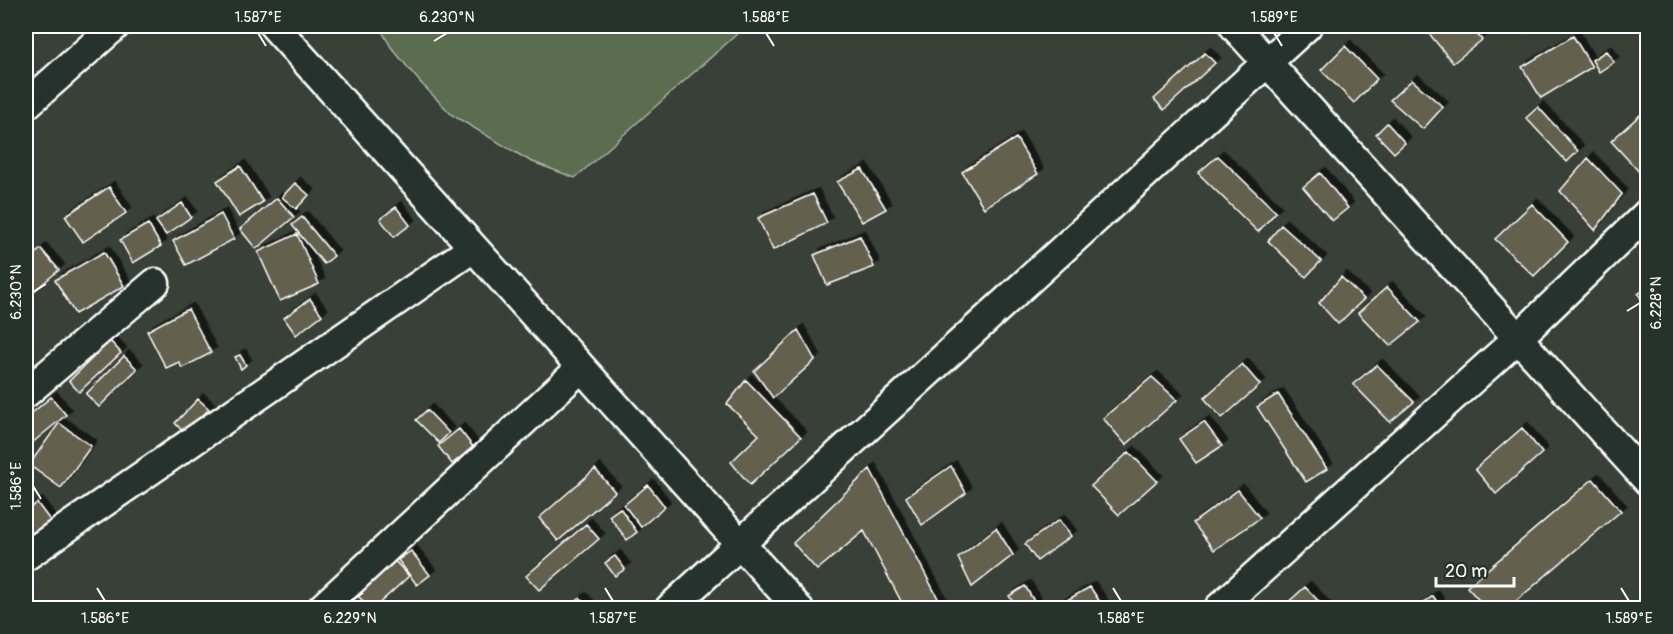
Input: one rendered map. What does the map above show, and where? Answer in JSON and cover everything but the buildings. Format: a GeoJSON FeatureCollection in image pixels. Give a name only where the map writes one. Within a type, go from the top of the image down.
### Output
{"type":"FeatureCollection","features":[{"type":"Feature","properties":{"kind":"street"},"geometry":{"type":"LineString","coordinates":[[26,105],[115,26]]}},
{"type":"Feature","properties":{"kind":"street"},"geometry":{"type":"LineString","coordinates":[[274,26],[798,609]]}},
{"type":"Feature","properties":{"kind":"street"},"geometry":{"type":"LineString","coordinates":[[1234,26],[1647,481]]}},
{"type":"Feature","properties":{"kind":"street"},"geometry":{"type":"LineString","coordinates":[[670,609],[1307,26]]}},
{"type":"Feature","properties":{"kind":"street"},"geometry":{"type":"LineString","coordinates":[[1219,609],[1517,339],[1647,213]]}},
{"type":"Feature","properties":{"kind":"street"},"geometry":{"type":"LineString","coordinates":[[26,556],[473,248]]}},
{"type":"Feature","properties":{"kind":"street"},"geometry":{"type":"LineString","coordinates":[[26,393],[155,283]]}},
{"type":"Feature","properties":{"kind":"street"},"geometry":{"type":"LineString","coordinates":[[322,609],[581,368]]}},
{"type":"Feature","properties":{"kind":"green space"},"geometry":{"type":"Polygon","coordinates":[[[379,26],[746,26],[575,178],[530,161],[452,115],[391,47],[379,26]]]}}]}
